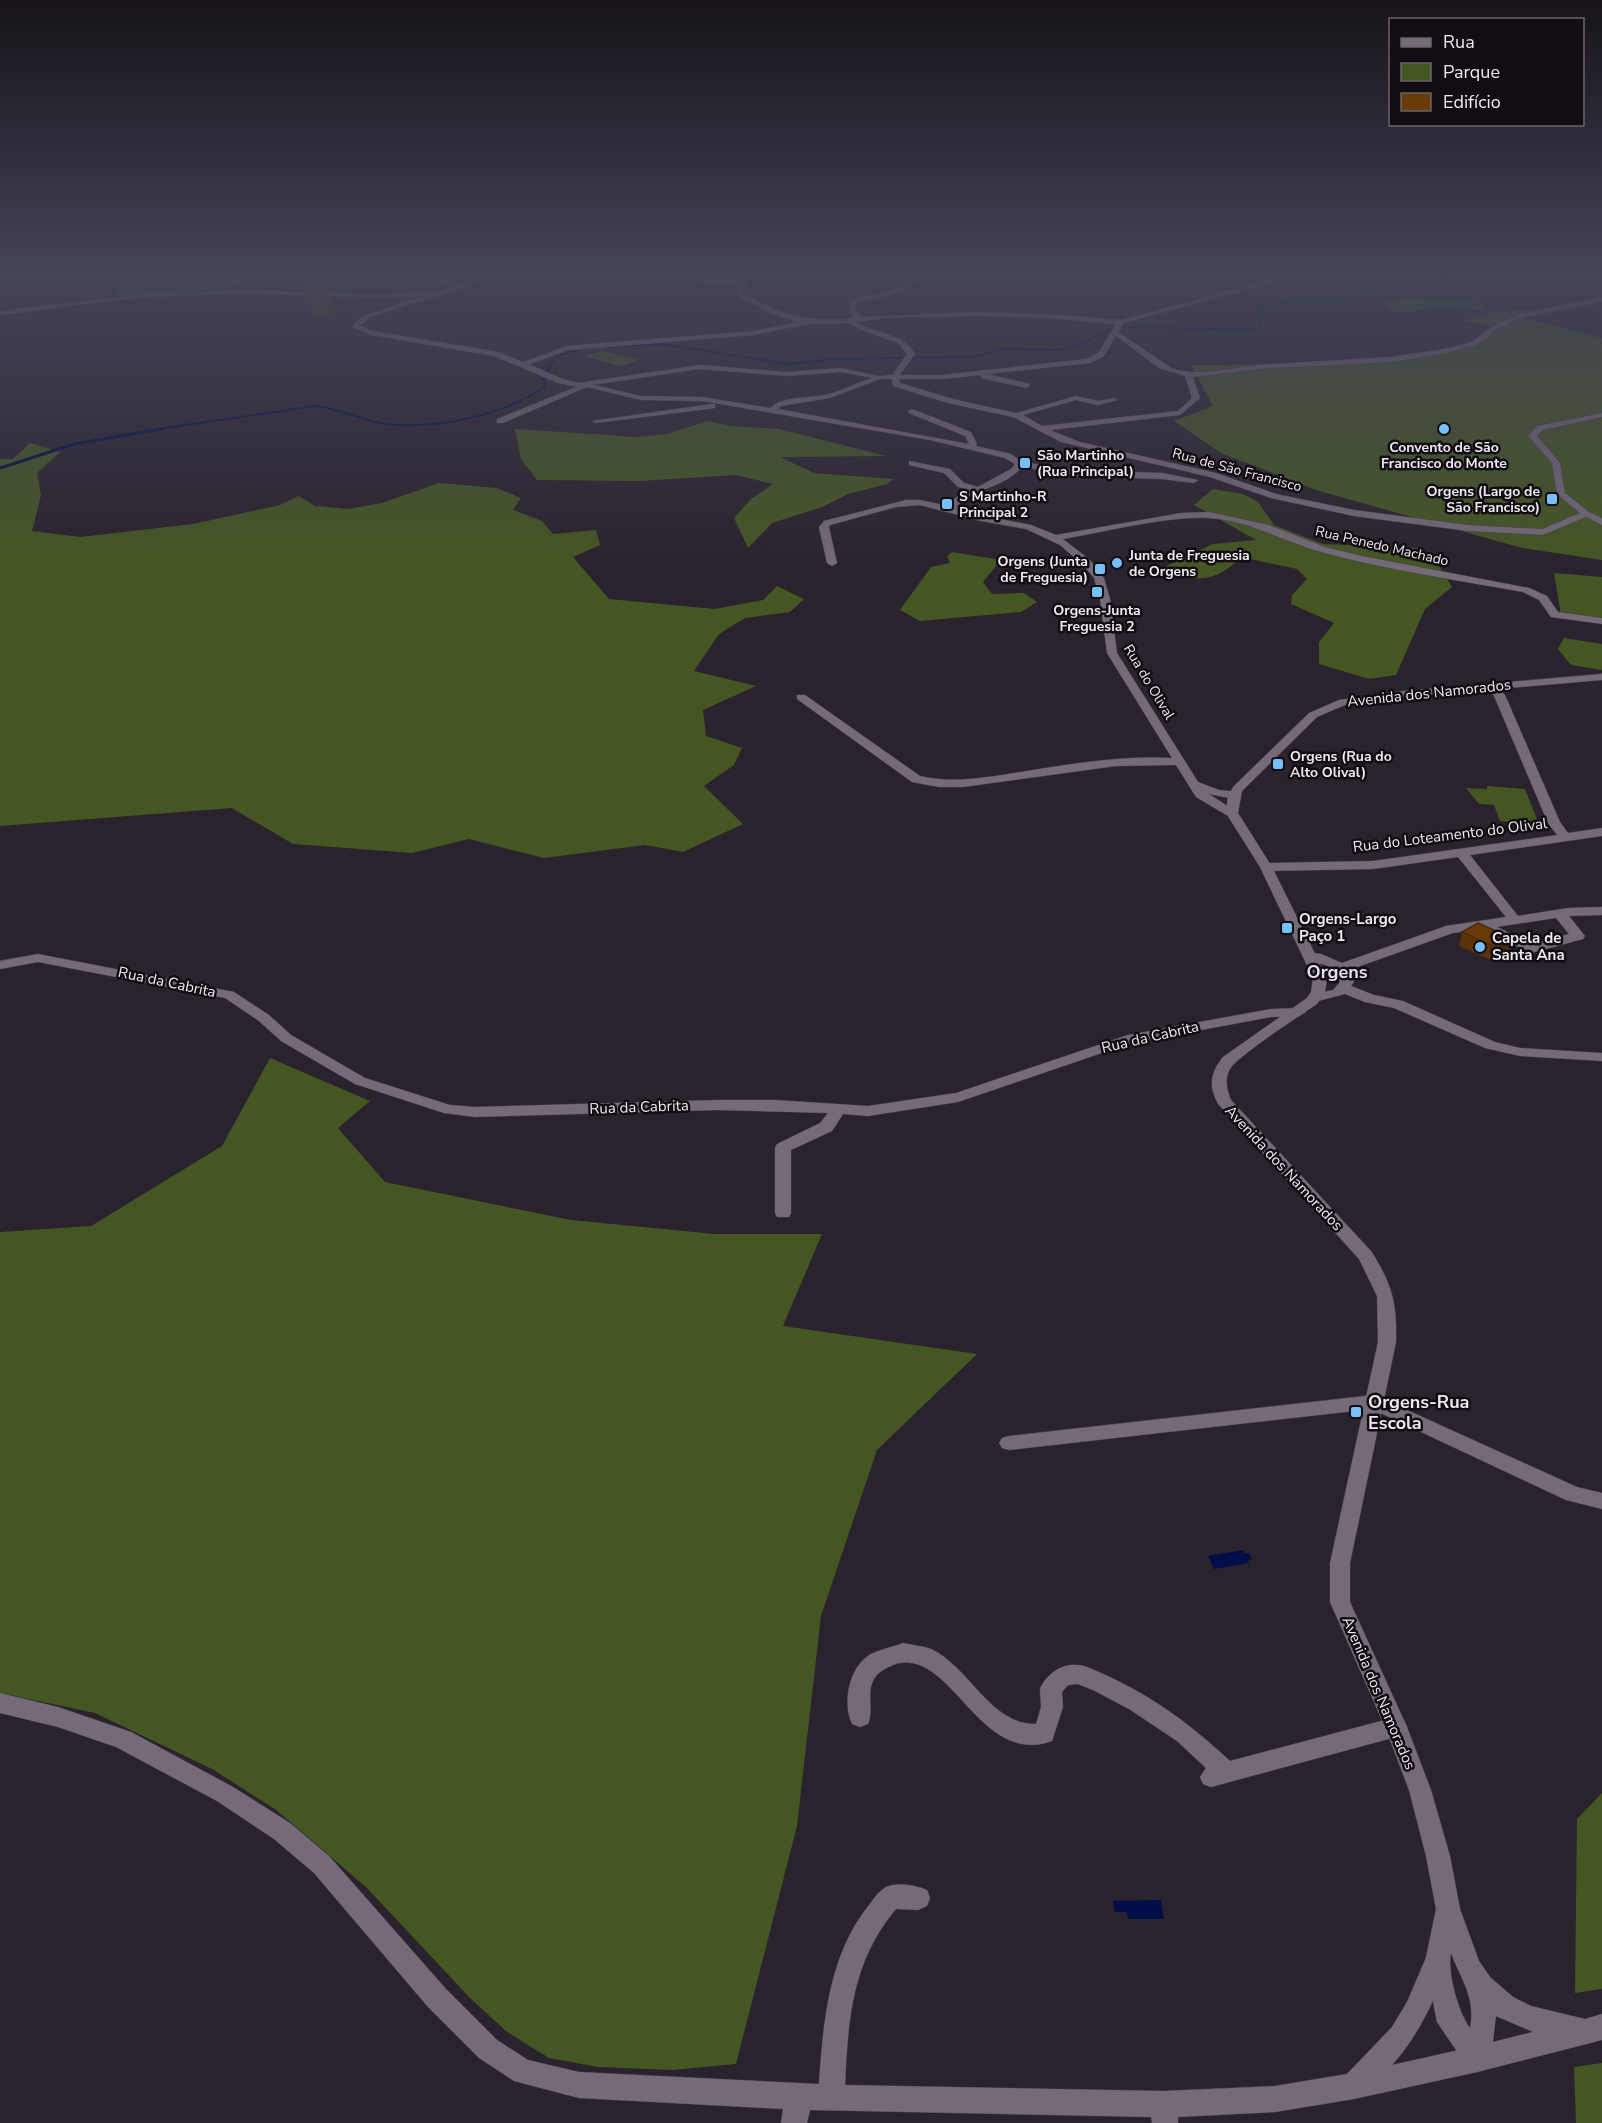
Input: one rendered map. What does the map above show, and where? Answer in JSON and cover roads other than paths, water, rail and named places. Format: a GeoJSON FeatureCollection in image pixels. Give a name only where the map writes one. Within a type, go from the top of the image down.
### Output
{"type":"FeatureCollection","features":[{"type":"Feature","properties":{"kind":"street"},"geometry":{"type":"LineString","coordinates":[[537,371],[570,384],[586,385],[641,398],[702,399],[971,447],[1012,457],[1020,464],[1079,473],[1182,478],[1274,496]]}},
{"type":"Feature","properties":{"kind":"street"},"geometry":{"type":"LineString","coordinates":[[500,421],[586,385],[657,371]]}},
{"type":"Feature","properties":{"kind":"street"},"geometry":{"type":"LineString","coordinates":[[751,371],[787,374],[827,371]]}},
{"type":"Feature","properties":{"kind":"street"},"geometry":{"type":"LineString","coordinates":[[847,371],[879,377],[942,377],[990,371]]}},
{"type":"Feature","properties":{"kind":"street"},"geometry":{"type":"LineString","coordinates":[[895,376],[899,371]]}},
{"type":"Feature","properties":{"kind":"street"},"geometry":{"type":"LineString","coordinates":[[1171,371],[1188,374],[1217,371]]}},
{"type":"Feature","properties":{"kind":"street"},"geometry":{"type":"LineString","coordinates":[[975,374],[1027,386]]}},
{"type":"Feature","properties":{"kind":"street"},"geometry":{"type":"LineString","coordinates":[[1042,428],[1180,413],[1196,398],[1188,374]]}},
{"type":"Feature","properties":{"kind":"street","name":"Rua de São Francisco"},"geometry":{"type":"LineString","coordinates":[[895,376],[896,384],[904,387],[1016,415],[1072,442],[1213,474],[1274,496],[1354,513],[1468,528],[1544,532],[1586,514]]}},
{"type":"Feature","properties":{"kind":"street"},"geometry":{"type":"LineString","coordinates":[[779,413],[773,409],[779,404],[830,396],[879,377]]}},
{"type":"Feature","properties":{"kind":"street"},"geometry":{"type":"LineString","coordinates":[[1007,380],[1015,377]]}},
{"type":"Feature","properties":{"kind":"street"},"geometry":{"type":"LineString","coordinates":[[555,397],[570,384]]}},
{"type":"Feature","properties":{"kind":"street"},"geometry":{"type":"LineString","coordinates":[[1016,415],[1058,399],[1076,398],[1098,403],[1114,399]]}},
{"type":"Feature","properties":{"kind":"street"},"geometry":{"type":"LineString","coordinates":[[596,421],[688,410],[723,403]]}},
{"type":"Feature","properties":{"kind":"street"},"geometry":{"type":"LineString","coordinates":[[912,411],[968,434],[973,444],[971,447]]}},
{"type":"Feature","properties":{"kind":"street"},"geometry":{"type":"LineString","coordinates":[[1602,415],[1540,428],[1532,436],[1556,463],[1561,494],[1586,514],[1602,522]]}},
{"type":"Feature","properties":{"kind":"street"},"geometry":{"type":"LineString","coordinates":[[912,463],[947,471],[961,484],[981,490]]}},
{"type":"Feature","properties":{"kind":"street"},"geometry":{"type":"LineString","coordinates":[[957,510],[952,506],[954,502],[981,490],[1020,464]]}},
{"type":"Feature","properties":{"kind":"street","name":"Rua do Olival"},"geometry":{"type":"LineString","coordinates":[[832,563],[824,527],[832,521],[910,502],[957,510],[975,518],[1038,530],[1053,538],[1094,571],[1100,581],[1112,653],[1189,779],[1200,794],[1232,813]]}},
{"type":"Feature","properties":{"kind":"street","name":"Rua Penedo Machado"},"geometry":{"type":"LineString","coordinates":[[1053,538],[1180,516],[1209,515],[1266,526],[1322,549],[1362,559],[1526,590],[1543,598],[1555,615],[1602,621]]}},
{"type":"Feature","properties":{"kind":"street","name":"Avenida dos Namorados"},"geometry":{"type":"LineString","coordinates":[[1234,795],[1313,715],[1335,705],[1363,698],[1602,677]]}},
{"type":"Feature","properties":{"kind":"street"},"geometry":{"type":"LineString","coordinates":[[1491,686],[1499,695],[1554,824],[1565,837]]}},
{"type":"Feature","properties":{"kind":"street"},"geometry":{"type":"LineString","coordinates":[[801,697],[916,779],[928,783],[963,784],[1134,759],[1179,762]]}},
{"type":"Feature","properties":{"kind":"street"},"geometry":{"type":"LineString","coordinates":[[1189,779],[1216,793],[1234,795],[1232,813],[1266,867],[1320,978],[1318,992],[1314,998]]}},
{"type":"Feature","properties":{"kind":"street","name":"Rua do Loteamento do Olival"},"geometry":{"type":"LineString","coordinates":[[1266,867],[1373,865],[1602,832]]}},
{"type":"Feature","properties":{"kind":"street"},"geometry":{"type":"LineString","coordinates":[[1461,852],[1515,920]]}},
{"type":"Feature","properties":{"kind":"street"},"geometry":{"type":"LineString","coordinates":[[1341,968],[1451,929],[1560,914],[1602,911]]}},
{"type":"Feature","properties":{"kind":"street"},"geometry":{"type":"LineString","coordinates":[[1482,925],[1531,949],[1578,936],[1560,914]]}},
{"type":"Feature","properties":{"kind":"street"},"geometry":{"type":"LineString","coordinates":[[1310,955],[1322,958],[1341,968],[1346,975],[1344,988]]}},
{"type":"Feature","properties":{"kind":"street","name":"Rua da Cabrita"},"geometry":{"type":"LineString","coordinates":[[0,969],[20,960],[48,959],[229,995],[264,1018],[286,1038],[343,1073],[360,1081],[448,1110],[475,1112],[775,1105],[837,1111],[868,1111],[958,1097],[1128,1040],[1271,1013],[1299,1012]]}},
{"type":"Feature","properties":{"kind":"street"},"geometry":{"type":"LineString","coordinates":[[1314,998],[1328,996],[1344,988],[1370,999],[1398,1004],[1490,1045],[1520,1052],[1602,1057]]}},
{"type":"Feature","properties":{"kind":"street","name":"Avenida dos Namorados"},"geometry":{"type":"LineString","coordinates":[[1314,998],[1299,1012],[1228,1060],[1219,1070],[1216,1083],[1224,1102],[1365,1255],[1384,1283],[1389,1308],[1387,1342],[1340,1563],[1340,1602],[1396,1727],[1420,1790],[1438,1856],[1448,1909]]}},
{"type":"Feature","properties":{"kind":"street"},"geometry":{"type":"LineString","coordinates":[[783,1212],[783,1148],[826,1127],[837,1111]]}},
{"type":"Feature","properties":{"kind":"street"},"geometry":{"type":"LineString","coordinates":[[1009,1443],[1374,1401],[1573,1494],[1602,1501]]}},
{"type":"Feature","properties":{"kind":"street"},"geometry":{"type":"LineString","coordinates":[[860,1717],[859,1686],[866,1671],[891,1654],[907,1653],[927,1656],[945,1669],[976,1703],[996,1720],[1015,1734],[1030,1738],[1044,1734],[1052,1707],[1051,1689],[1062,1677],[1079,1674],[1137,1702],[1175,1727],[1219,1775],[1396,1727]]}},
{"type":"Feature","properties":{"kind":"street"},"geometry":{"type":"LineString","coordinates":[[0,1703],[57,1717],[123,1739],[225,1794],[282,1831],[322,1865],[437,1998],[488,2049],[523,2072],[579,2085],[1164,2114],[1354,2086],[1477,2059],[1593,2029]]}},
{"type":"Feature","properties":{"kind":"street"},"geometry":{"type":"LineString","coordinates":[[831,2098],[839,2012],[858,1942],[872,1918],[891,1897],[918,1898]]}},
{"type":"Feature","properties":{"kind":"street"},"geometry":{"type":"LineString","coordinates":[[1354,2086],[1401,2036],[1416,2011],[1437,1962],[1448,1909]]}},
{"type":"Feature","properties":{"kind":"street"},"geometry":{"type":"LineString","coordinates":[[1448,1909],[1468,1968],[1481,1986],[1504,2006],[1529,2018],[1593,2029]]}},
{"type":"Feature","properties":{"kind":"street"},"geometry":{"type":"LineString","coordinates":[[1437,1962],[1450,2022],[1477,2059]]}},
{"type":"Feature","properties":{"kind":"street"},"geometry":{"type":"LineString","coordinates":[[1477,2059],[1484,2020],[1481,1986]]}},
{"type":"Feature","properties":{"kind":"street"},"geometry":{"type":"LineString","coordinates":[[794,2123],[799,2097]]}},
{"type":"Feature","properties":{"kind":"waterway"},"geometry":{"type":"LineString","coordinates":[[152,430],[315,406],[386,424],[434,424],[493,412],[529,397],[545,387],[543,378],[547,371]]}},
{"type":"Feature","properties":{"kind":"waterway"},"geometry":{"type":"LineString","coordinates":[[0,468],[74,444],[162,429]]}},
{"type":"Feature","properties":{"kind":"place","name":"Convento de São Francisco do Monte"},"geometry":{"type":"Point","coordinates":[1444,429]}},
{"type":"Feature","properties":{"kind":"place","name":"São Martinho (Rua Principal)"},"geometry":{"type":"Point","coordinates":[1025,463]}},
{"type":"Feature","properties":{"kind":"place","name":"Orgens (Largo de São Francisco)"},"geometry":{"type":"Point","coordinates":[1552,499]}},
{"type":"Feature","properties":{"kind":"place","name":"S Martinho-R Principal 2"},"geometry":{"type":"Point","coordinates":[947,504]}},
{"type":"Feature","properties":{"kind":"place","name":"Junta de Freguesia de Orgens"},"geometry":{"type":"Point","coordinates":[1117,563]}},
{"type":"Feature","properties":{"kind":"place","name":"Orgens (Junta de Freguesia)"},"geometry":{"type":"Point","coordinates":[1100,569]}},
{"type":"Feature","properties":{"kind":"place","name":"Orgens-Junta Freguesia 2"},"geometry":{"type":"Point","coordinates":[1097,592]}},
{"type":"Feature","properties":{"kind":"place","name":"Orgens (Rua do Alto Olival)"},"geometry":{"type":"Point","coordinates":[1278,764]}},
{"type":"Feature","properties":{"kind":"place","name":"Orgens-Largo Paço 1"},"geometry":{"type":"Point","coordinates":[1287,928]}},
{"type":"Feature","properties":{"kind":"place","name":"Capela de Santa Ana"},"geometry":{"type":"Point","coordinates":[1480,947]}},
{"type":"Feature","properties":{"kind":"place","name":"Orgens-Rua Escola"},"geometry":{"type":"Point","coordinates":[1356,1412]}},
{"type":"Feature","properties":{"kind":"district","name":"Orgens"},"geometry":{"type":"Point","coordinates":[1337,972]}}]}
